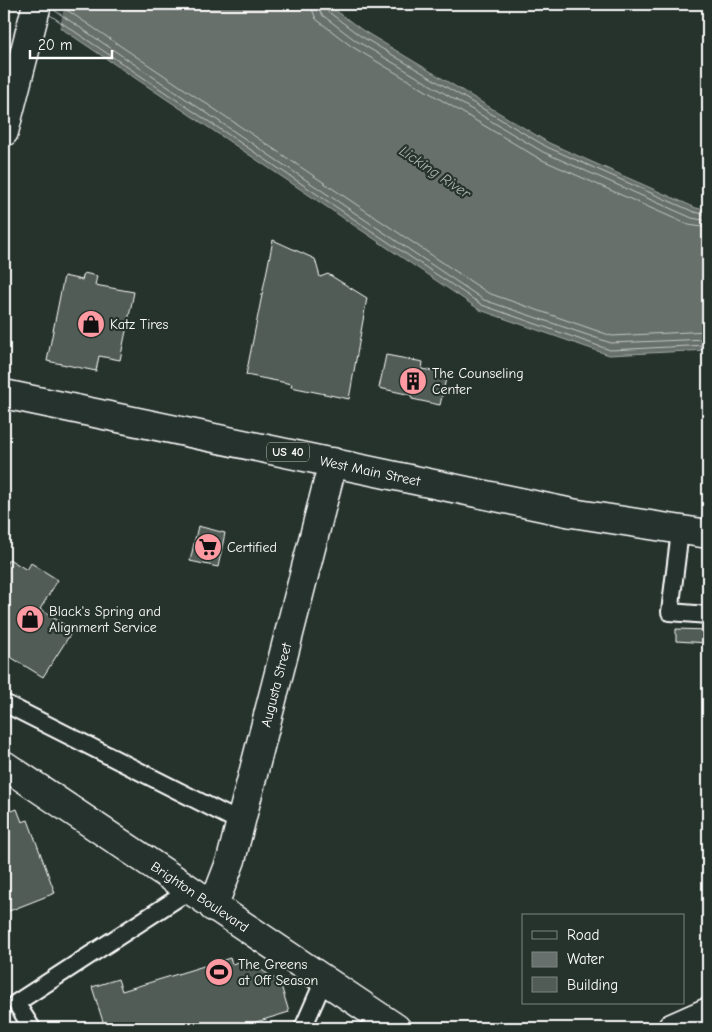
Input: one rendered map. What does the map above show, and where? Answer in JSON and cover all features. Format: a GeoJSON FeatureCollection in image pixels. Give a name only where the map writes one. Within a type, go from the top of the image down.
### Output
{"type":"FeatureCollection","features":[{"type":"Feature","properties":{"kind":"street"},"geometry":{"type":"LineString","coordinates":[[4,124],[15,90],[37,4]]}},
{"type":"Feature","properties":{"kind":"street","name":"West Main Street"},"geometry":{"type":"LineString","coordinates":[[4,394],[572,513],[708,534]]}},
{"type":"Feature","properties":{"kind":"street","name":"Augusta Street"},"geometry":{"type":"LineString","coordinates":[[213,907],[230,860],[333,462]]}},
{"type":"Feature","properties":{"kind":"street","name":"Brighton Boulevard"},"geometry":{"type":"LineString","coordinates":[[4,765],[396,1028]]}},
{"type":"Feature","properties":{"kind":"street"},"geometry":{"type":"LineString","coordinates":[[672,1028],[708,1012]]}},
{"type":"Feature","properties":{"kind":"lane"},"geometry":{"type":"LineString","coordinates":[[680,531],[670,612],[708,615]]}},
{"type":"Feature","properties":{"kind":"lane"},"geometry":{"type":"LineString","coordinates":[[4,702],[240,822]]}},
{"type":"Feature","properties":{"kind":"lane"},"geometry":{"type":"LineString","coordinates":[[32,1028],[10,1003],[190,890]]}},
{"type":"Feature","properties":{"kind":"lane"},"geometry":{"type":"LineString","coordinates":[[303,1028],[324,980]]}},
{"type":"Feature","properties":{"kind":"water","name":"Licking River"},"geometry":{"type":"Polygon","coordinates":[[[25,4],[327,4],[362,30],[549,143],[696,208],[708,210],[708,350],[609,355],[480,310],[25,4]]]}},
{"type":"Feature","properties":{"kind":"pier"},"geometry":{"type":"Polygon","coordinates":[[[22,4],[65,4],[59,30],[23,6],[22,4]]]}},
{"type":"Feature","properties":{"kind":"building"},"geometry":{"type":"Polygon","coordinates":[[[273,240],[315,259],[320,277],[328,274],[367,298],[349,399],[291,387],[292,384],[246,375],[273,240]]]}},
{"type":"Feature","properties":{"kind":"building","name":"Katz Tires"},"geometry":{"type":"Polygon","coordinates":[[[84,273],[97,276],[95,285],[134,292],[120,360],[99,356],[96,371],[47,361],[64,276],[82,280],[84,273]]]}},
{"type":"Feature","properties":{"kind":"building","name":"The Counseling Center"},"geometry":{"type":"Polygon","coordinates":[[[386,355],[423,362],[422,369],[447,374],[440,405],[412,399],[411,395],[379,388],[386,355]]]}},
{"type":"Feature","properties":{"kind":"building","name":"Certified"},"geometry":{"type":"Polygon","coordinates":[[[198,526],[225,533],[218,567],[190,561],[198,526]]]}},
{"type":"Feature","properties":{"kind":"building","name":"Black's Spring and Alignment Service"},"geometry":{"type":"Polygon","coordinates":[[[9,559],[27,570],[31,563],[58,580],[40,609],[73,630],[43,677],[4,653],[4,568],[9,559]]]}},
{"type":"Feature","properties":{"kind":"building"},"geometry":{"type":"Polygon","coordinates":[[[676,629],[708,630],[708,643],[676,641],[676,629]]]}},
{"type":"Feature","properties":{"kind":"building"},"geometry":{"type":"Polygon","coordinates":[[[17,809],[22,822],[28,820],[55,893],[4,913],[4,814],[17,809]]]}},
{"type":"Feature","properties":{"kind":"building"},"geometry":{"type":"Polygon","coordinates":[[[230,958],[232,964],[246,960],[280,982],[289,1012],[253,1023],[254,1028],[105,1028],[92,987],[118,979],[122,991],[230,958]]]}},
{"type":"Feature","properties":{"kind":"place","name":"Katz Tires"},"geometry":{"type":"Point","coordinates":[91,324]}},
{"type":"Feature","properties":{"kind":"place","name":"The Counseling Center"},"geometry":{"type":"Point","coordinates":[413,381]}},
{"type":"Feature","properties":{"kind":"place","name":"Certified"},"geometry":{"type":"Point","coordinates":[208,547]}},
{"type":"Feature","properties":{"kind":"place","name":"Black's Spring and Alignment Service"},"geometry":{"type":"Point","coordinates":[30,619]}},
{"type":"Feature","properties":{"kind":"place","name":"The Greens at Off Season"},"geometry":{"type":"Point","coordinates":[219,972]}}]}
